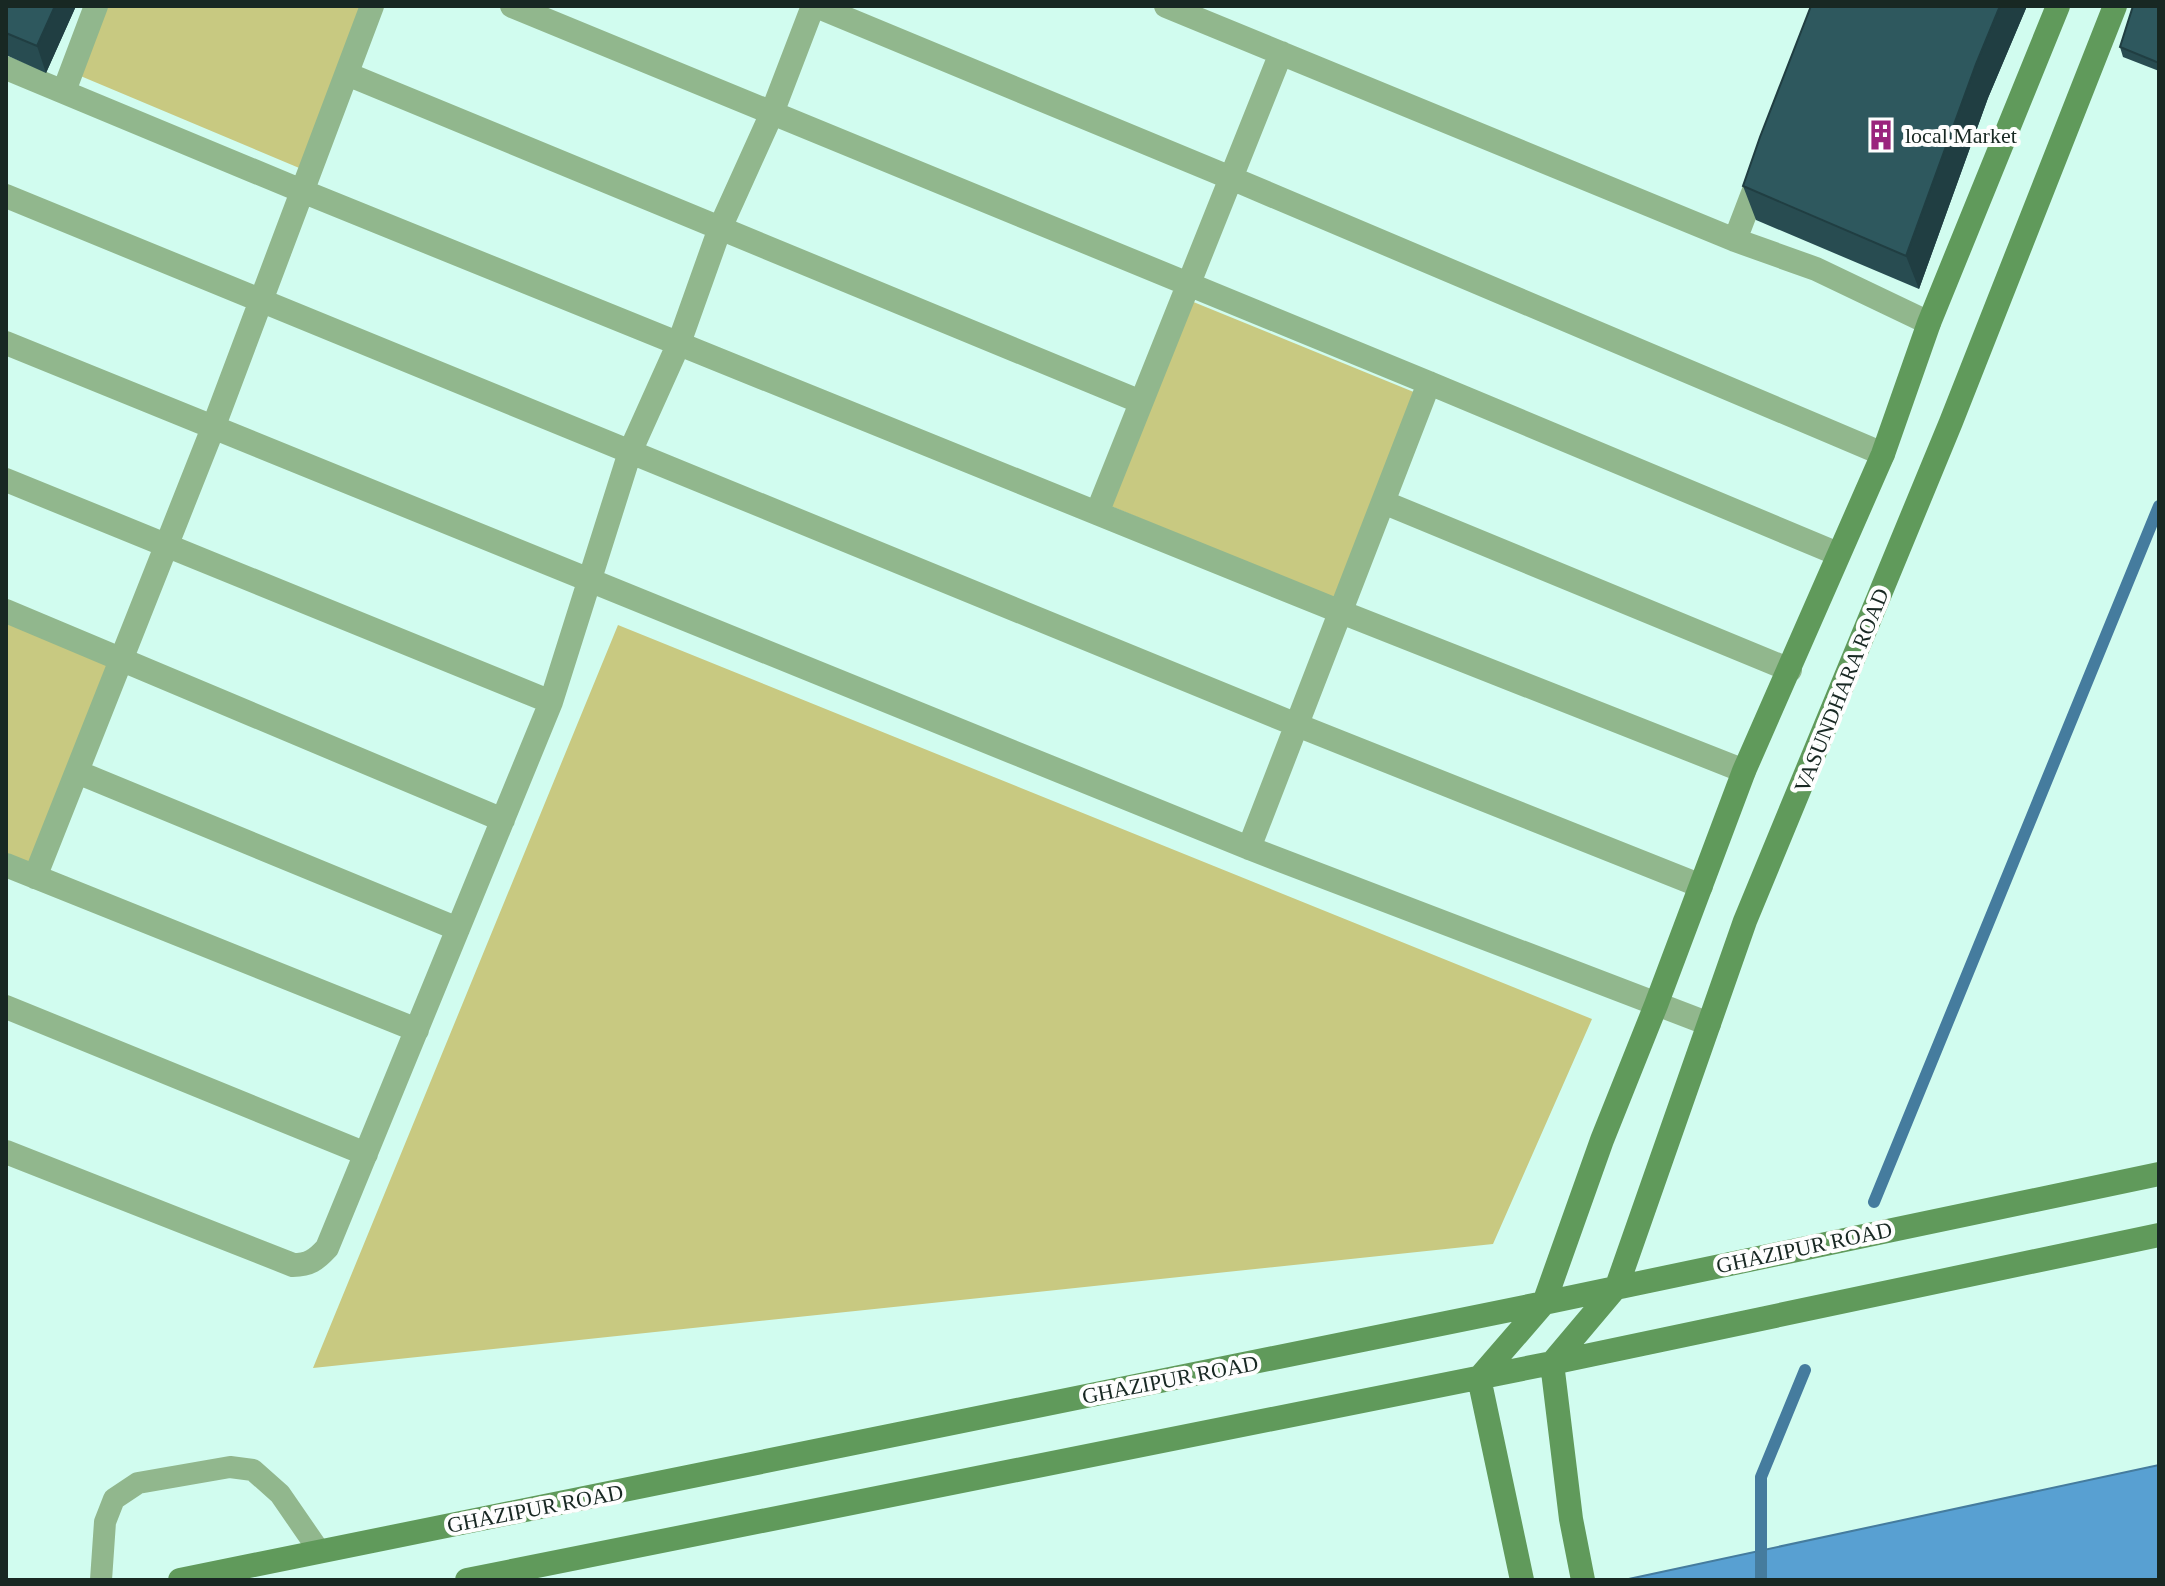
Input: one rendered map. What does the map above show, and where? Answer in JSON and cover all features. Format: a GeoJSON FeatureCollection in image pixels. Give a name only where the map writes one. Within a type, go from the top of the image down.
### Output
{"type":"FeatureCollection","features":[{"type":"Feature","properties":{"kind":"main road"},"geometry":{"type":"LineString","coordinates":[[1479,1378],[1544,1303],[1602,1140],[1744,771],[1883,454],[1929,323],[2058,6]]}},
{"type":"Feature","properties":{"kind":"main road","name":"VASUNDHARA ROAD"},"geometry":{"type":"LineString","coordinates":[[1552,1363],[1617,1286],[1745,921],[1951,422],[2115,6]]}},
{"type":"Feature","properties":{"kind":"main road","name":"GHAZIPUR ROAD"},"geometry":{"type":"LineString","coordinates":[[180,1580],[1544,1303],[2159,1174]]}},
{"type":"Feature","properties":{"kind":"main road"},"geometry":{"type":"LineString","coordinates":[[467,1580],[1479,1378],[2159,1235]]}},
{"type":"Feature","properties":{"kind":"main road"},"geometry":{"type":"LineString","coordinates":[[1552,1363],[1571,1519],[1583,1580]]}},
{"type":"Feature","properties":{"kind":"main road"},"geometry":{"type":"LineString","coordinates":[[1479,1378],[1522,1580]]}},
{"type":"Feature","properties":{"kind":"street"},"geometry":{"type":"LineString","coordinates":[[64,91],[96,6]]}},
{"type":"Feature","properties":{"kind":"street"},"geometry":{"type":"LineString","coordinates":[[35,877],[213,428],[372,6]]}},
{"type":"Feature","properties":{"kind":"street"},"geometry":{"type":"LineString","coordinates":[[512,6],[1838,554]]}},
{"type":"Feature","properties":{"kind":"street"},"geometry":{"type":"LineString","coordinates":[[6,1152],[293,1265],[305,1265],[316,1260],[327,1248],[551,702],[630,452],[679,343],[720,228],[772,113],[814,6],[1231,178],[1883,454]]}},
{"type":"Feature","properties":{"kind":"street"},"geometry":{"type":"LineString","coordinates":[[1166,6],[1735,240],[1816,269],[1929,323]]}},
{"type":"Feature","properties":{"kind":"street"},"geometry":{"type":"LineString","coordinates":[[1097,513],[1281,53]]}},
{"type":"Feature","properties":{"kind":"street"},"geometry":{"type":"LineString","coordinates":[[6,68],[1341,612],[1744,771]]}},
{"type":"Feature","properties":{"kind":"street"},"geometry":{"type":"LineString","coordinates":[[347,74],[1141,402]]}},
{"type":"Feature","properties":{"kind":"street"},"geometry":{"type":"LineString","coordinates":[[1735,240],[1770,149]]}},
{"type":"Feature","properties":{"kind":"street"},"geometry":{"type":"LineString","coordinates":[[6,196],[1297,725],[1701,886]]}},
{"type":"Feature","properties":{"kind":"street"},"geometry":{"type":"LineString","coordinates":[[6,343],[1249,848],[1709,1024]]}},
{"type":"Feature","properties":{"kind":"street"},"geometry":{"type":"LineString","coordinates":[[1249,848],[1429,383]]}},
{"type":"Feature","properties":{"kind":"street"},"geometry":{"type":"LineString","coordinates":[[6,480],[551,702]]}},
{"type":"Feature","properties":{"kind":"street"},"geometry":{"type":"LineString","coordinates":[[1383,502],[1790,670]]}},
{"type":"Feature","properties":{"kind":"street"},"geometry":{"type":"LineString","coordinates":[[6,611],[503,820]]}},
{"type":"Feature","properties":{"kind":"street"},"geometry":{"type":"LineString","coordinates":[[77,772],[458,929]]}},
{"type":"Feature","properties":{"kind":"street"},"geometry":{"type":"LineString","coordinates":[[6,865],[417,1030]]}},
{"type":"Feature","properties":{"kind":"street"},"geometry":{"type":"LineString","coordinates":[[6,1007],[366,1154]]}},
{"type":"Feature","properties":{"kind":"lane"},"geometry":{"type":"LineString","coordinates":[[101,1580],[105,1522],[114,1499],[138,1483],[230,1467],[253,1470],[280,1494],[320,1552]]}},
{"type":"Feature","properties":{"kind":"green space"},"geometry":{"type":"Polygon","coordinates":[[[98,6],[369,6],[304,170],[71,72],[98,6]]]}},
{"type":"Feature","properties":{"kind":"green space"},"geometry":{"type":"Polygon","coordinates":[[[1191,301],[1421,395],[1339,602],[1106,504],[1191,301]]]}},
{"type":"Feature","properties":{"kind":"green space"},"geometry":{"type":"Polygon","coordinates":[[[6,618],[112,662],[31,869],[6,858],[6,618]]]}},
{"type":"Feature","properties":{"kind":"green space"},"geometry":{"type":"Polygon","coordinates":[[[618,625],[1592,1019],[1493,1244],[313,1368],[618,625]]]}},
{"type":"Feature","properties":{"kind":"water"},"geometry":{"type":"Polygon","coordinates":[[[2159,1465],[2159,1580],[1624,1580],[2159,1465]]]}},
{"type":"Feature","properties":{"kind":"building"},"geometry":{"type":"Polygon","coordinates":[[[6,6],[55,6],[37,46],[6,33],[6,6]]]}},
{"type":"Feature","properties":{"kind":"building","name":"local Market"},"geometry":{"type":"Polygon","coordinates":[[[1811,6],[2000,6],[1906,256],[1743,186],[1811,6]]]}},
{"type":"Feature","properties":{"kind":"building"},"geometry":{"type":"Polygon","coordinates":[[[2133,6],[2159,6],[2159,63],[2120,47],[2133,6]]]}},
{"type":"Feature","properties":{"kind":"waterway"},"geometry":{"type":"LineString","coordinates":[[1874,1202],[2159,506]]}},
{"type":"Feature","properties":{"kind":"waterway"},"geometry":{"type":"LineString","coordinates":[[1761,1580],[1761,1477],[1805,1370]]}},
{"type":"Feature","properties":{"kind":"place","name":"local Market"},"geometry":{"type":"Point","coordinates":[1881,135]}}]}
